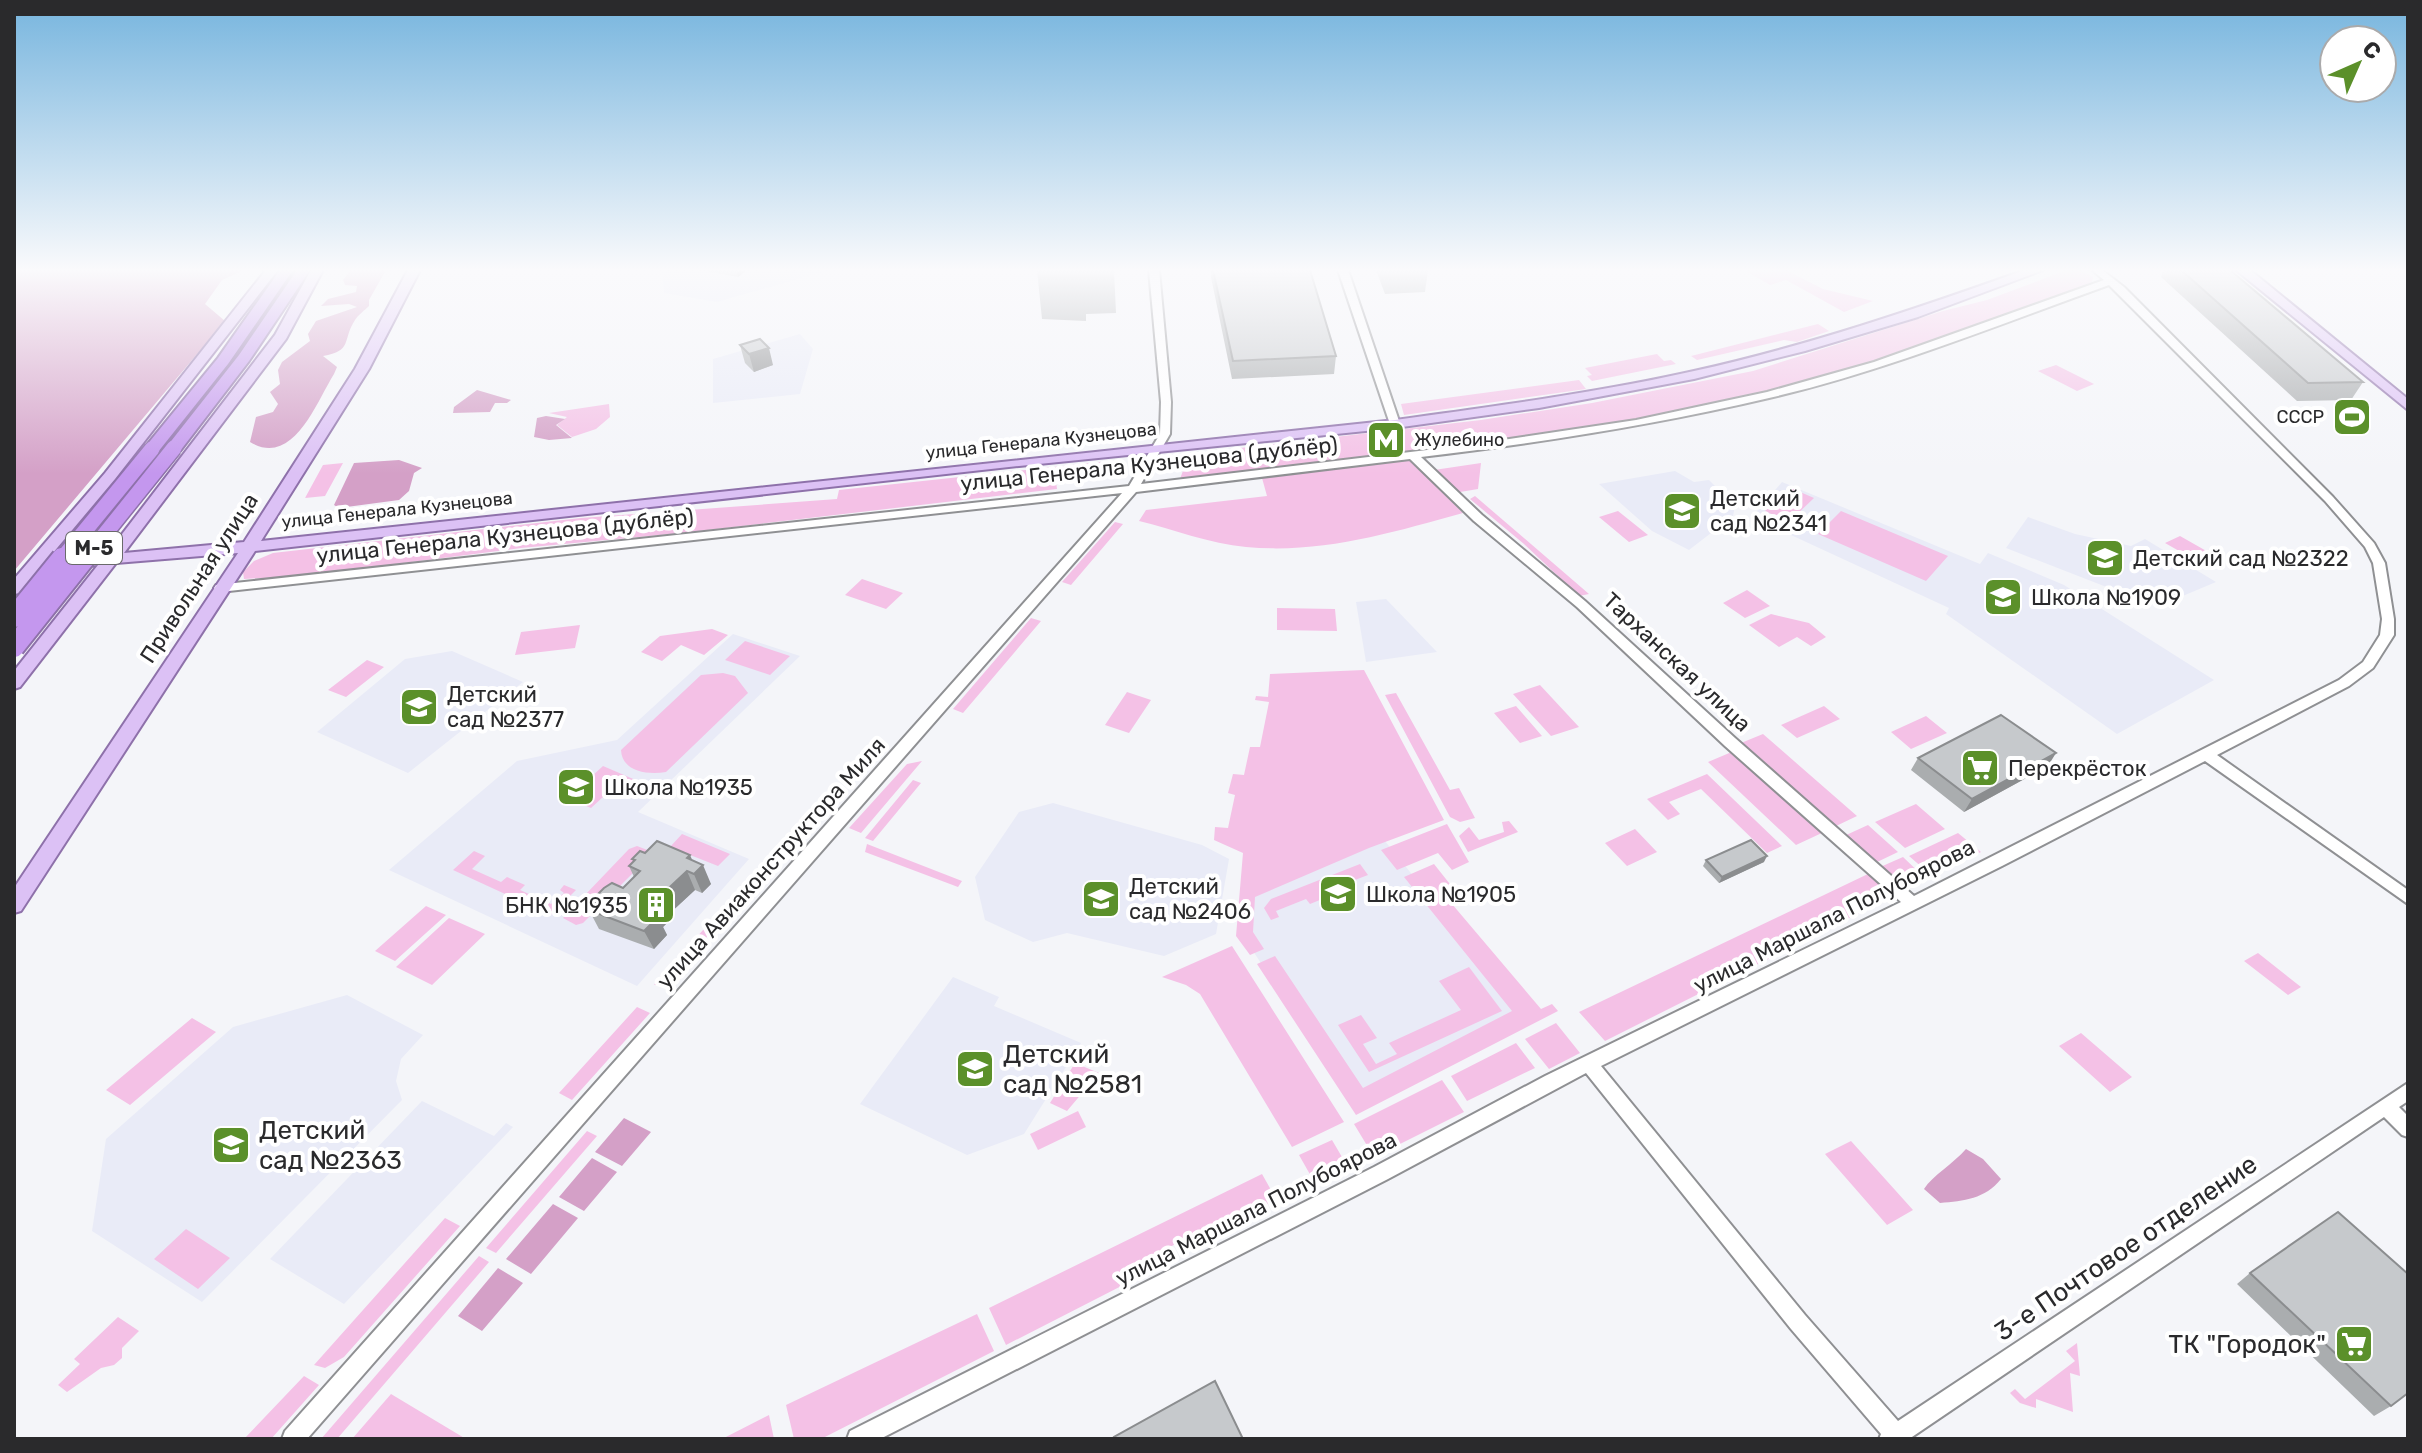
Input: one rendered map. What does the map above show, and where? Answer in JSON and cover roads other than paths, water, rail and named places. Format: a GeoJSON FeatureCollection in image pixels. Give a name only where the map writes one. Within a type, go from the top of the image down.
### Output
{"type":"FeatureCollection","features":[{"type":"Feature","properties":{"kind":"highway","name":"М-5"},"geometry":{"type":"LineString","coordinates":[[14,617],[239,338]]}},
{"type":"Feature","properties":{"kind":"highway","name":"М-5"},"geometry":{"type":"LineString","coordinates":[[14,647],[174,448],[258,338]]}},
{"type":"Feature","properties":{"kind":"main road"},"geometry":{"type":"LineString","coordinates":[[14,589],[110,476],[219,338]]}},
{"type":"Feature","properties":{"kind":"main road"},"geometry":{"type":"LineString","coordinates":[[14,683],[280,338]]}},
{"type":"Feature","properties":{"kind":"main road","name":"Привольная улица"},"geometry":{"type":"LineString","coordinates":[[14,905],[246,547],[303,465],[378,338]]}},
{"type":"Feature","properties":{"kind":"main road","name":"улица Генерала Кузнецова"},"geometry":{"type":"LineString","coordinates":[[33,566],[246,547],[1395,424],[1599,394],[1737,365],[1831,338]]}},
{"type":"Feature","properties":{"kind":"main road"},"geometry":{"type":"LineString","coordinates":[[2325,338],[2408,406]]}},
{"type":"Feature","properties":{"kind":"main road"},"geometry":{"type":"LineString","coordinates":[[14,601],[33,593],[60,590],[69,594],[73,601],[71,611]]}},
{"type":"Feature","properties":{"kind":"street","name":"улица Авиаконструктора Миля"},"geometry":{"type":"LineString","coordinates":[[293,1439],[1133,488],[1165,434],[1166,402],[1160,338]]}},
{"type":"Feature","properties":{"kind":"street"},"geometry":{"type":"LineString","coordinates":[[1366,338],[1395,424]]}},
{"type":"Feature","properties":{"kind":"street","name":"улица Генерала Кузнецова (дублёр)"},"geometry":{"type":"LineString","coordinates":[[220,588],[1133,488],[1636,423],[1769,395],[1893,359],[1944,338]]}},
{"type":"Feature","properties":{"kind":"street","name":"улица Маршала Полубоярова"},"geometry":{"type":"LineString","coordinates":[[858,1439],[1589,1064],[2206,754],[2340,685],[2368,665],[2387,635],[2388,619],[2379,563],[2370,546],[2329,499],[2166,338]]}},
{"type":"Feature","properties":{"kind":"street","name":"Тарханская улица"},"geometry":{"type":"LineString","coordinates":[[1411,454],[1478,518],[1553,579],[1730,742],[1912,903]]}},
{"type":"Feature","properties":{"kind":"street"},"geometry":{"type":"LineString","coordinates":[[2206,754],[2408,898]]}},
{"type":"Feature","properties":{"kind":"street","name":"3-е Почтовое отделение"},"geometry":{"type":"LineString","coordinates":[[1589,1064],[1893,1437],[2408,1091]]}},
{"type":"Feature","properties":{"kind":"street"},"geometry":{"type":"LineString","coordinates":[[2386,1106],[2408,1129]]}},
{"type":"Feature","properties":{"kind":"place","name":"СССР"},"geometry":{"type":"Point","coordinates":[2352,417]}},
{"type":"Feature","properties":{"kind":"place","name":"Жулебино"},"geometry":{"type":"Point","coordinates":[1386,440]}},
{"type":"Feature","properties":{"kind":"place","name":"Детский сад №2341"},"geometry":{"type":"Point","coordinates":[1682,511]}},
{"type":"Feature","properties":{"kind":"place","name":"Детский сад №2322"},"geometry":{"type":"Point","coordinates":[2105,558]}},
{"type":"Feature","properties":{"kind":"place","name":"Школа №1909"},"geometry":{"type":"Point","coordinates":[2003,597]}},
{"type":"Feature","properties":{"kind":"place","name":"Детский сад №2377"},"geometry":{"type":"Point","coordinates":[419,707]}},
{"type":"Feature","properties":{"kind":"place","name":"Перекрёсток"},"geometry":{"type":"Point","coordinates":[1980,768]}},
{"type":"Feature","properties":{"kind":"place","name":"Школа №1935"},"geometry":{"type":"Point","coordinates":[576,787]}},
{"type":"Feature","properties":{"kind":"place","name":"Школа №1905"},"geometry":{"type":"Point","coordinates":[1338,894]}},
{"type":"Feature","properties":{"kind":"place","name":"Детский сад №2406"},"geometry":{"type":"Point","coordinates":[1101,899]}},
{"type":"Feature","properties":{"kind":"place","name":"БНК №1935"},"geometry":{"type":"Point","coordinates":[656,905]}},
{"type":"Feature","properties":{"kind":"place","name":"Детский сад №2581"},"geometry":{"type":"Point","coordinates":[975,1069]}},
{"type":"Feature","properties":{"kind":"place","name":"Детский сад №2363"},"geometry":{"type":"Point","coordinates":[231,1145]}},
{"type":"Feature","properties":{"kind":"place","name":"ТК \"Городок\""},"geometry":{"type":"Point","coordinates":[2354,1344]}}]}
